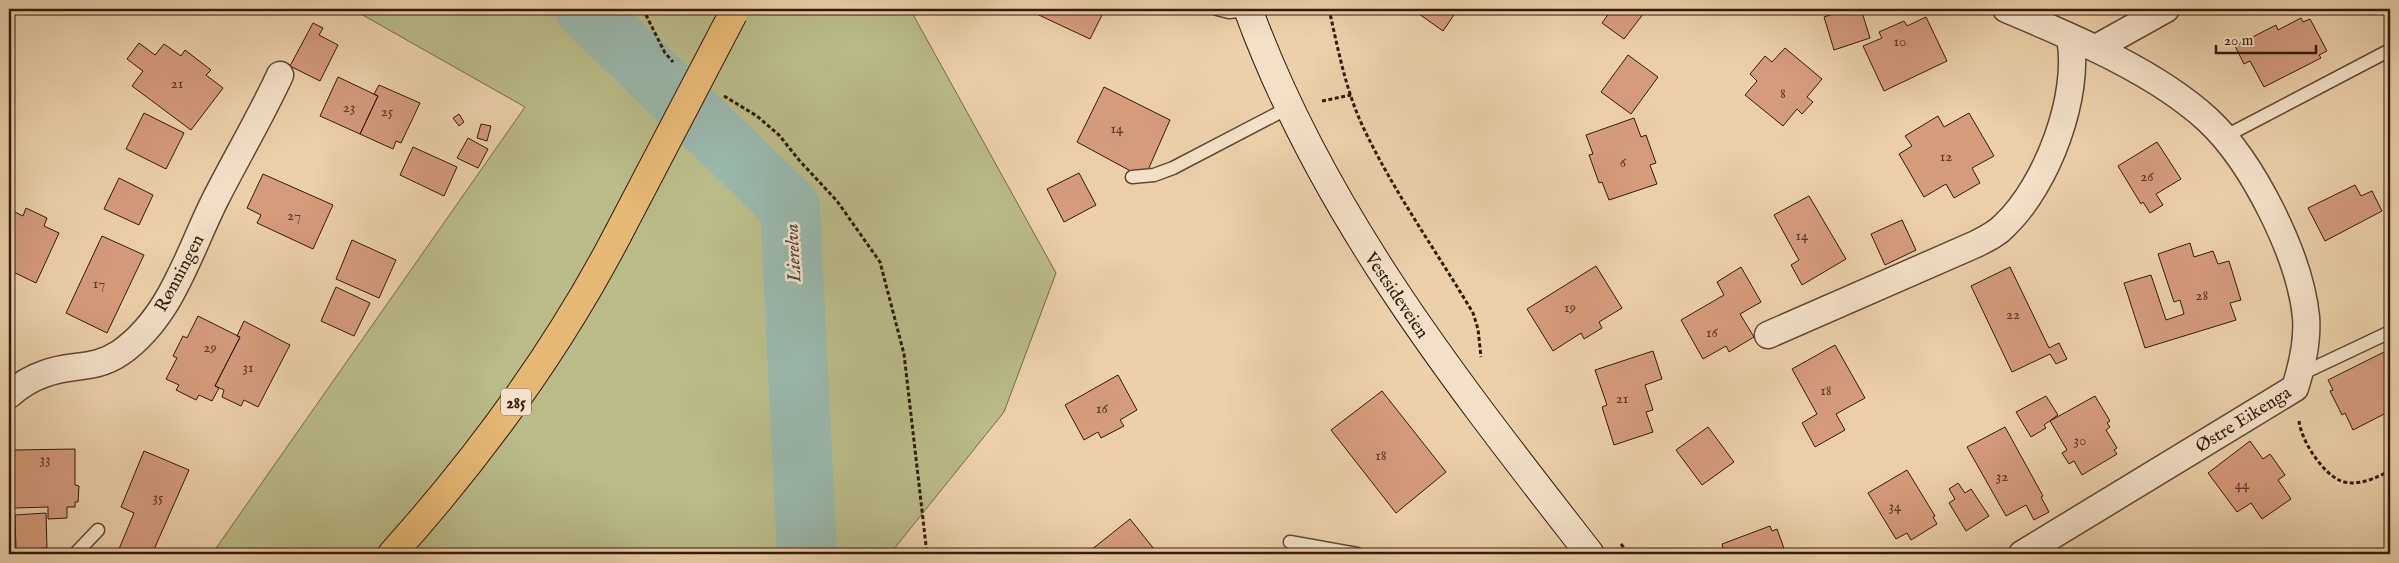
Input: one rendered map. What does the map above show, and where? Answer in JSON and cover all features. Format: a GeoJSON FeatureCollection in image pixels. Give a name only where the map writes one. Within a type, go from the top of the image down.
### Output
{"type":"FeatureCollection","features":[{"type":"Feature","properties":{"kind":"main road","name":"Vestsideveien"},"geometry":{"type":"LineString","coordinates":[[1248,9],[1288,108],[1342,210],[1382,275],[1493,430],[1590,554]]}},
{"type":"Feature","properties":{"kind":"main road","name":"285"},"geometry":{"type":"LineString","coordinates":[[392,554],[428,514],[510,410],[547,357],[618,234],[735,11]]}},
{"type":"Feature","properties":{"kind":"street","name":"Østre Eikenga"},"geometry":{"type":"LineString","coordinates":[[2006,9],[2096,48],[2157,83],[2208,119],[2224,137],[2256,183],[2279,226],[2300,283],[2306,318],[2306,337],[2297,382],[2022,554]]}},
{"type":"Feature","properties":{"kind":"street"},"geometry":{"type":"LineString","coordinates":[[2096,48],[2166,9]]}},
{"type":"Feature","properties":{"kind":"street"},"geometry":{"type":"LineString","coordinates":[[1768,335],[1976,244],[2005,226],[2026,200],[2044,169],[2056,139],[2073,72],[2074,56],[2070,38]]}},
{"type":"Feature","properties":{"kind":"street","name":"Rønningen"},"geometry":{"type":"LineString","coordinates":[[9,395],[45,373],[102,364],[122,352],[142,334],[182,275],[216,198],[280,75]]}},
{"type":"Feature","properties":{"kind":"lane"},"geometry":{"type":"LineString","coordinates":[[1218,9],[1229,12],[1248,9]]}},
{"type":"Feature","properties":{"kind":"lane"},"geometry":{"type":"LineString","coordinates":[[2224,137],[2390,50]]}},
{"type":"Feature","properties":{"kind":"lane"},"geometry":{"type":"LineString","coordinates":[[1132,177],[1154,175],[1174,168],[1288,108]]}},
{"type":"Feature","properties":{"kind":"lane"},"geometry":{"type":"LineString","coordinates":[[2297,382],[2390,332]]}},
{"type":"Feature","properties":{"kind":"lane"},"geometry":{"type":"LineString","coordinates":[[75,554],[98,530]]}},
{"type":"Feature","properties":{"kind":"lane"},"geometry":{"type":"LineString","coordinates":[[1290,542],[1357,554]]}},
{"type":"Feature","properties":{"kind":"path"},"geometry":{"type":"LineString","coordinates":[[643,9],[664,53],[676,65]]}},
{"type":"Feature","properties":{"kind":"path"},"geometry":{"type":"LineString","coordinates":[[1330,9],[1345,76],[1364,128],[1403,201],[1473,313],[1478,329],[1483,362]]}},
{"type":"Feature","properties":{"kind":"path"},"geometry":{"type":"LineString","coordinates":[[723,96],[756,116],[779,135],[805,167],[837,201],[880,262],[904,354],[927,554]]}},
{"type":"Feature","properties":{"kind":"path"},"geometry":{"type":"LineString","coordinates":[[2297,382],[2300,432],[2323,468],[2341,481],[2352,482],[2361,482],[2390,470]]}},
{"type":"Feature","properties":{"kind":"path"},"geometry":{"type":"LineString","coordinates":[[1616,539],[1629,554]]}},
{"type":"Feature","properties":{"kind":"green space"},"geometry":{"type":"Polygon","coordinates":[[[352,9],[910,9],[1056,273],[1004,412],[890,554],[212,554],[525,107],[352,9]]]}},
{"type":"Feature","properties":{"kind":"building"},"geometry":{"type":"Polygon","coordinates":[[[1026,9],[1105,9],[1090,39],[1026,9]]]}},
{"type":"Feature","properties":{"kind":"building"},"geometry":{"type":"Polygon","coordinates":[[[1412,9],[1458,9],[1443,31],[1412,9]]]}},
{"type":"Feature","properties":{"kind":"building"},"geometry":{"type":"Polygon","coordinates":[[[1612,9],[1647,9],[1624,39],[1602,23],[1612,9]]]}},
{"type":"Feature","properties":{"kind":"building"},"geometry":{"type":"Polygon","coordinates":[[[1848,9],[1861,9],[1870,38],[1834,50],[1824,17],[1848,9]]]}},
{"type":"Feature","properties":{"kind":"building"},"geometry":{"type":"Polygon","coordinates":[[[1926,17],[1947,61],[1884,91],[1863,46],[1882,38],[1879,32],[1904,21],[1907,26],[1926,17]]]}},
{"type":"Feature","properties":{"kind":"building"},"geometry":{"type":"Polygon","coordinates":[[[2301,18],[2303,22],[2310,19],[2327,51],[2319,55],[2321,58],[2264,87],[2250,61],[2244,64],[2235,46],[2276,25],[2278,30],[2301,18]]]}},
{"type":"Feature","properties":{"kind":"building"},"geometry":{"type":"Polygon","coordinates":[[[313,23],[323,28],[319,35],[338,45],[320,81],[290,66],[313,23]]]}},
{"type":"Feature","properties":{"kind":"building"},"geometry":{"type":"Polygon","coordinates":[[[139,43],[155,55],[164,44],[181,56],[185,50],[211,70],[206,75],[223,88],[191,130],[132,86],[143,71],[127,59],[139,43]]]}},
{"type":"Feature","properties":{"kind":"building"},"geometry":{"type":"Polygon","coordinates":[[[1785,48],[1822,79],[1807,97],[1813,102],[1802,114],[1797,109],[1783,126],[1745,95],[1757,81],[1750,74],[1765,56],[1772,62],[1785,48]]]}},
{"type":"Feature","properties":{"kind":"building"},"geometry":{"type":"Polygon","coordinates":[[[1628,55],[1658,77],[1631,114],[1601,92],[1628,55]]]}},
{"type":"Feature","properties":{"kind":"building"},"geometry":{"type":"Polygon","coordinates":[[[338,77],[378,96],[360,134],[320,116],[338,77]]]}},
{"type":"Feature","properties":{"kind":"building"},"geometry":{"type":"Polygon","coordinates":[[[379,85],[420,103],[401,143],[396,141],[393,149],[360,134],[378,96],[374,94],[379,85]]]}},
{"type":"Feature","properties":{"kind":"building"},"geometry":{"type":"Polygon","coordinates":[[[1104,87],[1170,120],[1148,170],[1138,175],[1077,142],[1104,87]]]}},
{"type":"Feature","properties":{"kind":"building"},"geometry":{"type":"Polygon","coordinates":[[[144,113],[184,133],[166,169],[126,149],[144,113]]]}},
{"type":"Feature","properties":{"kind":"building"},"geometry":{"type":"Polygon","coordinates":[[[1969,113],[1994,156],[1972,168],[1980,183],[1954,198],[1946,184],[1924,197],[1899,154],[1912,146],[1905,136],[1938,116],[1944,127],[1969,113]]]}},
{"type":"Feature","properties":{"kind":"building"},"geometry":{"type":"Polygon","coordinates":[[[459,114],[464,122],[459,126],[453,118],[459,114]]]}},
{"type":"Feature","properties":{"kind":"building"},"geometry":{"type":"Polygon","coordinates":[[[1634,118],[1641,137],[1646,135],[1656,163],[1650,165],[1657,184],[1609,200],[1602,182],[1599,183],[1589,155],[1593,154],[1586,135],[1634,118]]]}},
{"type":"Feature","properties":{"kind":"building"},"geometry":{"type":"Polygon","coordinates":[[[481,124],[491,126],[487,141],[477,138],[481,124]]]}},
{"type":"Feature","properties":{"kind":"building"},"geometry":{"type":"Polygon","coordinates":[[[468,138],[488,149],[478,168],[457,158],[468,138]]]}},
{"type":"Feature","properties":{"kind":"building"},"geometry":{"type":"Polygon","coordinates":[[[2157,142],[2181,179],[2156,194],[2163,205],[2150,213],[2143,202],[2141,204],[2118,166],[2157,142]]]}},
{"type":"Feature","properties":{"kind":"building"},"geometry":{"type":"Polygon","coordinates":[[[413,147],[457,167],[444,196],[400,175],[413,147]]]}},
{"type":"Feature","properties":{"kind":"building"},"geometry":{"type":"Polygon","coordinates":[[[1079,173],[1096,205],[1064,222],[1047,189],[1079,173]]]}},
{"type":"Feature","properties":{"kind":"building"},"geometry":{"type":"Polygon","coordinates":[[[263,174],[333,205],[313,249],[257,223],[261,215],[247,208],[263,174]]]}},
{"type":"Feature","properties":{"kind":"building"},"geometry":{"type":"Polygon","coordinates":[[[119,178],[153,195],[139,225],[104,209],[119,178]]]}},
{"type":"Feature","properties":{"kind":"building"},"geometry":{"type":"Polygon","coordinates":[[[2355,185],[2361,196],[2372,191],[2382,211],[2325,241],[2308,208],[2355,185]]]}},
{"type":"Feature","properties":{"kind":"building"},"geometry":{"type":"Polygon","coordinates":[[[1809,196],[1846,259],[1802,285],[1791,265],[1799,260],[1774,215],[1809,196]]]}},
{"type":"Feature","properties":{"kind":"building"},"geometry":{"type":"Polygon","coordinates":[[[26,208],[47,218],[44,226],[59,233],[36,283],[9,270],[9,209],[23,216],[26,208]]]}},
{"type":"Feature","properties":{"kind":"building"},"geometry":{"type":"Polygon","coordinates":[[[1902,220],[1916,250],[1885,265],[1871,234],[1902,220]]]}},
{"type":"Feature","properties":{"kind":"building"},"geometry":{"type":"Polygon","coordinates":[[[102,236],[144,255],[107,333],[66,313],[102,236]]]}},
{"type":"Feature","properties":{"kind":"building"},"geometry":{"type":"Polygon","coordinates":[[[352,240],[396,260],[379,298],[336,279],[352,240]]]}},
{"type":"Feature","properties":{"kind":"building"},"geometry":{"type":"Polygon","coordinates":[[[2190,243],[2194,257],[2213,251],[2218,264],[2229,261],[2241,300],[2230,303],[2236,320],[2145,348],[2124,283],[2151,275],[2166,320],[2184,314],[2180,300],[2174,302],[2158,254],[2190,243]]]}},
{"type":"Feature","properties":{"kind":"building"},"geometry":{"type":"Polygon","coordinates":[[[1596,266],[1622,308],[1599,322],[1602,328],[1584,339],[1581,333],[1553,351],[1527,309],[1596,266]]]}},
{"type":"Feature","properties":{"kind":"building"},"geometry":{"type":"Polygon","coordinates":[[[1741,267],[1761,302],[1740,314],[1754,337],[1729,352],[1726,346],[1703,359],[1681,320],[1724,295],[1717,282],[1741,267]]]}},
{"type":"Feature","properties":{"kind":"building"},"geometry":{"type":"Polygon","coordinates":[[[2010,267],[2049,348],[2059,343],[2067,359],[2056,364],[2050,354],[2012,372],[1971,286],[2010,267]]]}},
{"type":"Feature","properties":{"kind":"building"},"geometry":{"type":"Polygon","coordinates":[[[336,287],[370,303],[354,336],[321,321],[336,287]]]}},
{"type":"Feature","properties":{"kind":"building"},"geometry":{"type":"Polygon","coordinates":[[[198,316],[240,337],[215,386],[219,388],[212,401],[199,395],[196,400],[176,390],[179,385],[166,379],[177,358],[173,356],[183,336],[187,338],[198,316]]]}},
{"type":"Feature","properties":{"kind":"building"},"geometry":{"type":"Polygon","coordinates":[[[244,321],[290,345],[258,407],[244,400],[241,406],[222,397],[224,390],[215,386],[240,337],[237,336],[244,321]]]}},
{"type":"Feature","properties":{"kind":"building"},"geometry":{"type":"Polygon","coordinates":[[[1835,345],[1865,398],[1836,414],[1845,430],[1815,447],[1802,423],[1817,414],[1792,369],[1835,345]]]}},
{"type":"Feature","properties":{"kind":"building"},"geometry":{"type":"Polygon","coordinates":[[[2390,349],[2390,411],[2353,430],[2345,413],[2342,415],[2330,391],[2333,390],[2328,380],[2390,349]]]}},
{"type":"Feature","properties":{"kind":"building"},"geometry":{"type":"Polygon","coordinates":[[[1653,351],[1662,379],[1645,385],[1653,410],[1646,412],[1653,432],[1614,445],[1602,407],[1607,405],[1595,370],[1653,351]]]}},
{"type":"Feature","properties":{"kind":"building"},"geometry":{"type":"Polygon","coordinates":[[[1118,375],[1137,410],[1120,420],[1124,426],[1101,438],[1098,432],[1084,440],[1065,405],[1118,375]]]}},
{"type":"Feature","properties":{"kind":"building"},"geometry":{"type":"Polygon","coordinates":[[[1382,391],[1446,472],[1396,513],[1331,430],[1382,391]]]}},
{"type":"Feature","properties":{"kind":"building"},"geometry":{"type":"Polygon","coordinates":[[[2046,396],[2058,415],[2044,425],[2046,428],[2031,437],[2016,412],[2046,396]]]}},
{"type":"Feature","properties":{"kind":"building"},"geometry":{"type":"Polygon","coordinates":[[[2095,396],[2110,421],[2107,423],[2110,427],[2106,430],[2117,448],[2114,450],[2117,454],[2082,475],[2074,461],[2069,464],[2062,453],[2067,450],[2050,421],[2095,396]]]}},
{"type":"Feature","properties":{"kind":"building"},"geometry":{"type":"Polygon","coordinates":[[[1708,427],[1734,462],[1702,485],[1676,450],[1708,427]]]}},
{"type":"Feature","properties":{"kind":"building"},"geometry":{"type":"Polygon","coordinates":[[[2005,427],[2043,496],[2041,497],[2049,512],[2034,520],[2026,505],[2006,516],[1967,447],[2005,427]]]}},
{"type":"Feature","properties":{"kind":"building"},"geometry":{"type":"Polygon","coordinates":[[[2250,441],[2263,459],[2270,454],[2285,475],[2278,480],[2291,499],[2262,519],[2251,503],[2237,512],[2208,473],[2250,441]]]}},
{"type":"Feature","properties":{"kind":"building"},"geometry":{"type":"Polygon","coordinates":[[[75,449],[75,485],[79,486],[78,502],[75,502],[75,507],[67,507],[67,518],[48,519],[48,507],[14,508],[14,450],[75,449]]]}},
{"type":"Feature","properties":{"kind":"building"},"geometry":{"type":"Polygon","coordinates":[[[144,451],[189,470],[152,554],[132,554],[119,549],[134,513],[121,507],[144,451]]]}},
{"type":"Feature","properties":{"kind":"building"},"geometry":{"type":"Polygon","coordinates":[[[1907,470],[1935,516],[1933,517],[1937,524],[1911,540],[1907,533],[1896,539],[1868,493],[1907,470]]]}},
{"type":"Feature","properties":{"kind":"building"},"geometry":{"type":"Polygon","coordinates":[[[1958,483],[1965,493],[1971,489],[1989,516],[1966,531],[1949,503],[1955,499],[1949,489],[1958,483]]]}},
{"type":"Feature","properties":{"kind":"building"},"geometry":{"type":"Polygon","coordinates":[[[46,513],[47,548],[16,550],[15,515],[46,513]]]}},
{"type":"Feature","properties":{"kind":"building"},"geometry":{"type":"Polygon","coordinates":[[[1130,519],[1158,554],[1086,554],[1130,519]]]}},
{"type":"Feature","properties":{"kind":"building"},"geometry":{"type":"Polygon","coordinates":[[[1770,526],[1772,531],[1777,529],[1786,554],[1725,554],[1722,544],[1770,526]]]}},
{"type":"Feature","properties":{"kind":"waterway","name":"Lierelva"},"geometry":{"type":"LineString","coordinates":[[585,9],[790,207],[807,554]]}}]}
